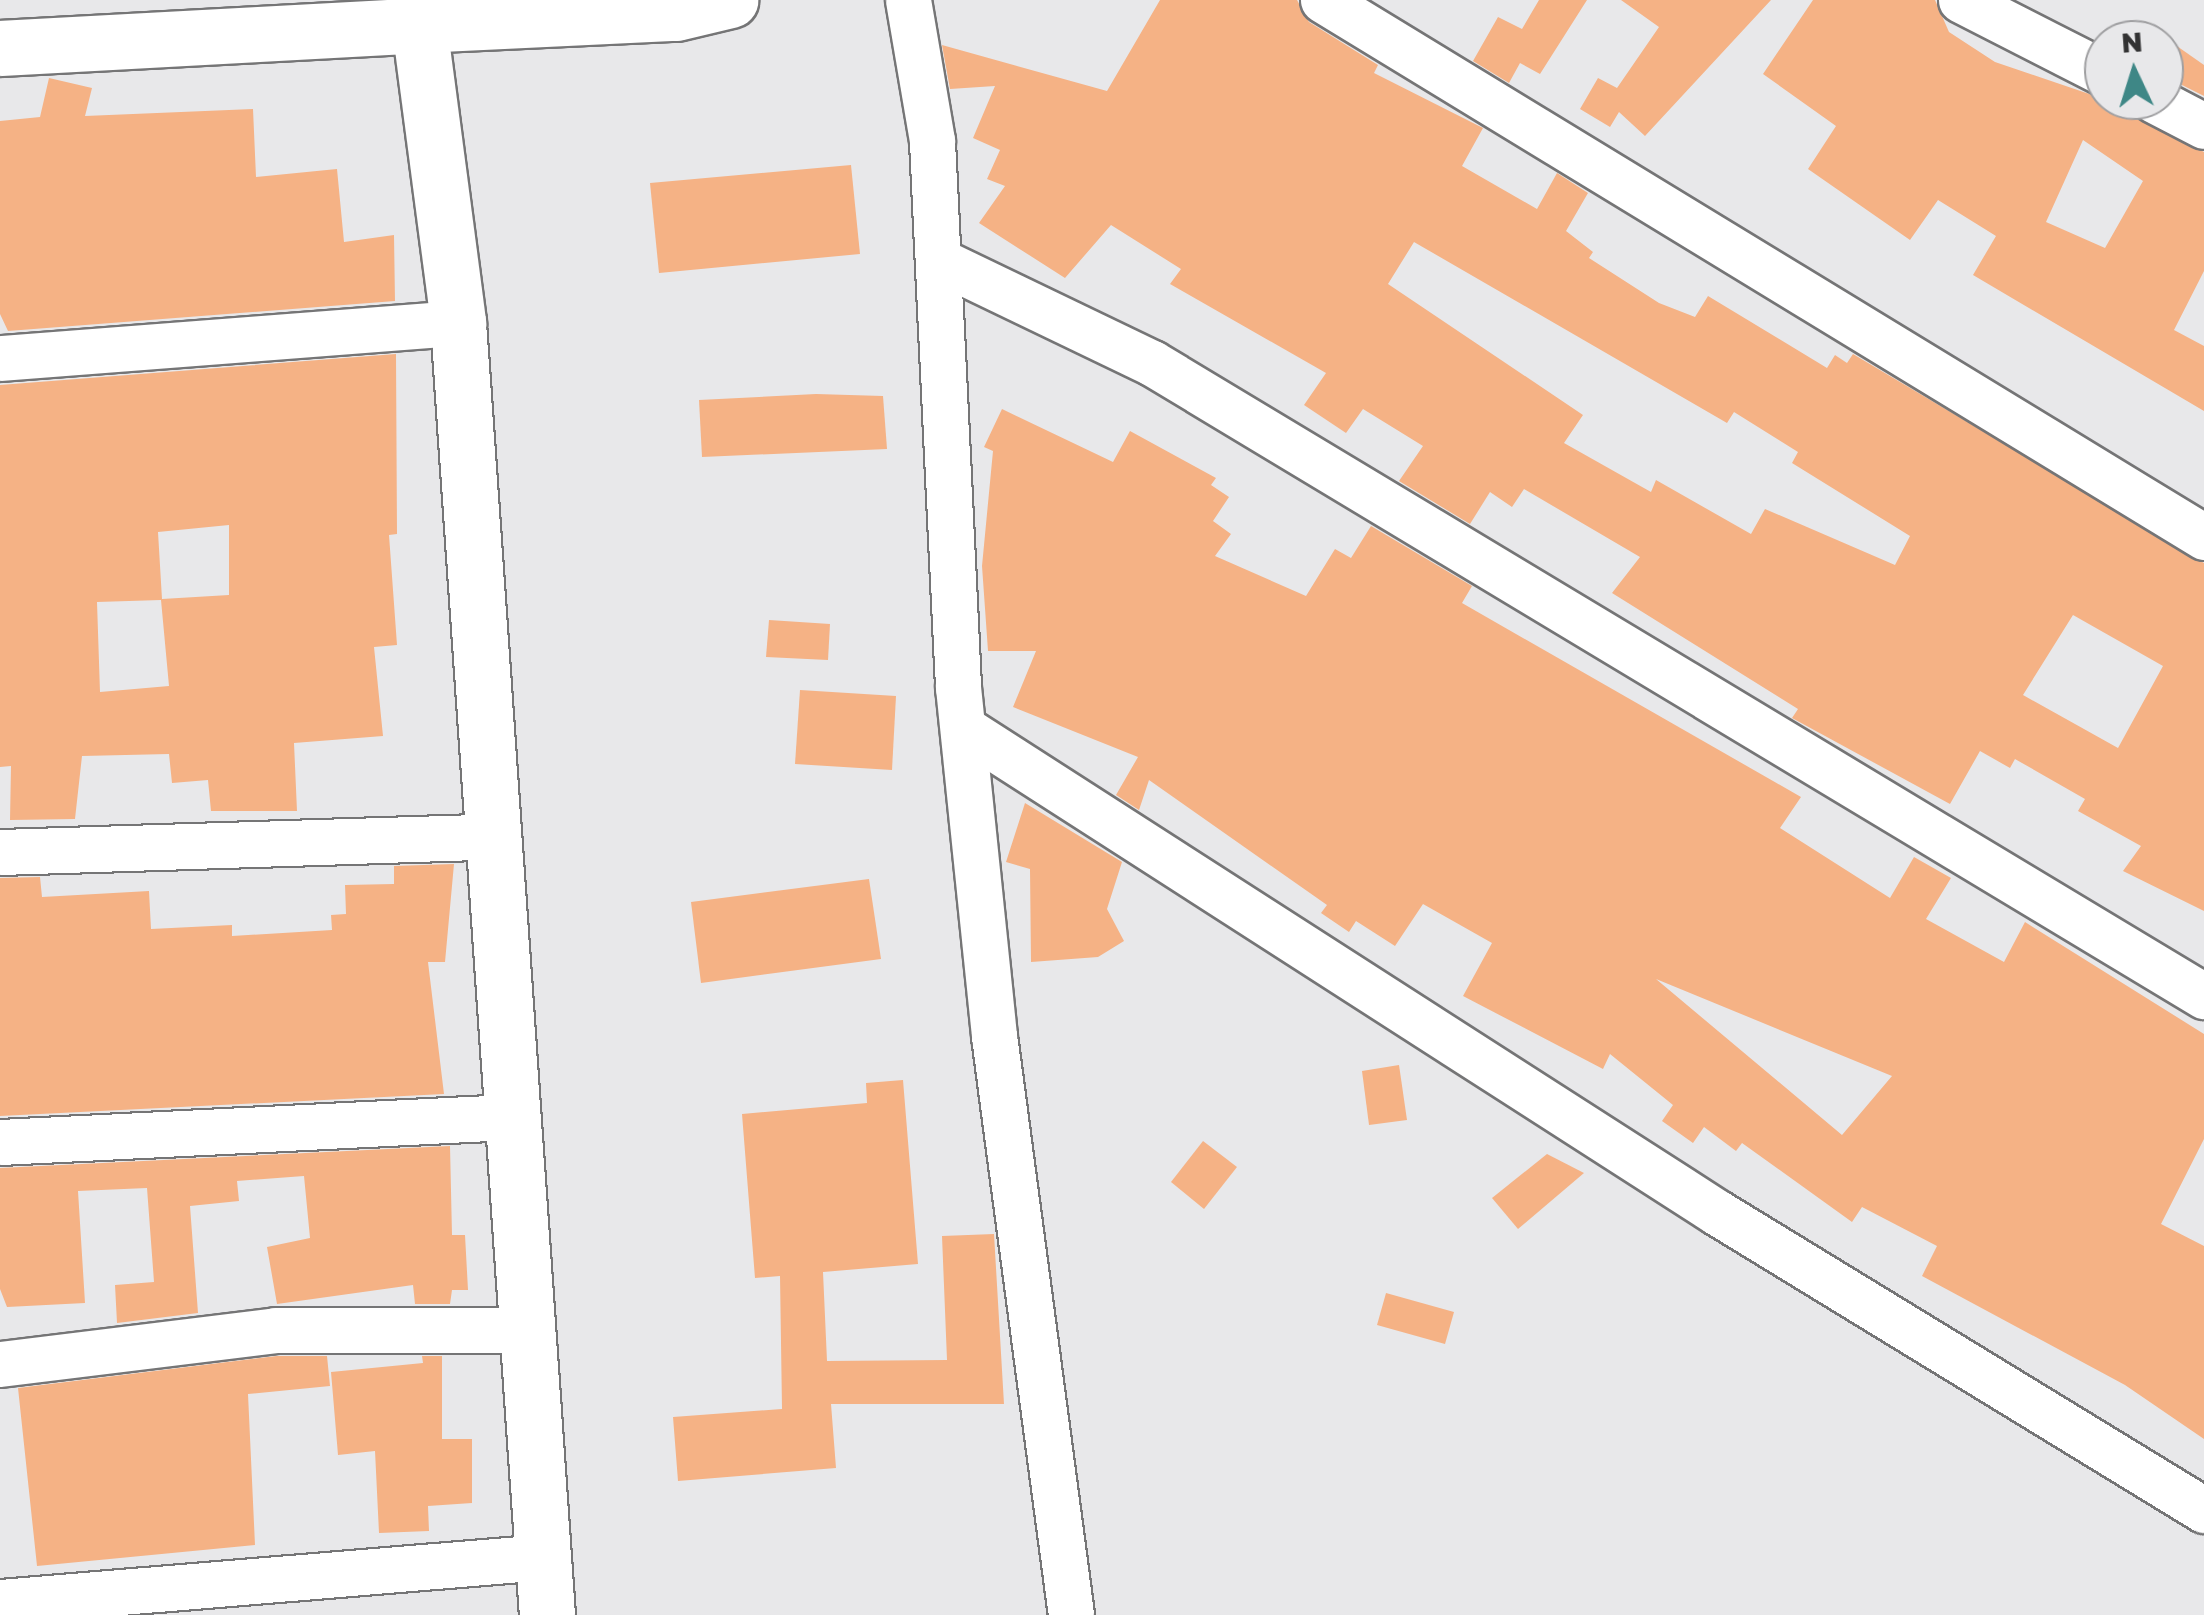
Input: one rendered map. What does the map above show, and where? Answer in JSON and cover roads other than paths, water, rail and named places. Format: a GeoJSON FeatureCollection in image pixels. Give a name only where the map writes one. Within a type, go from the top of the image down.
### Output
{"type":"FeatureCollection","features":[{"type":"Feature","properties":{"kind":"street"},"geometry":{"type":"LineString","coordinates":[[0,48],[676,13],[730,0]]}},
{"type":"Feature","properties":{"kind":"street"},"geometry":{"type":"LineString","coordinates":[[908,0],[942,262],[964,728],[1006,1144],[1070,1615]]}},
{"type":"Feature","properties":{"kind":"street"},"geometry":{"type":"LineString","coordinates":[[1322,0],[2204,537]]}},
{"type":"Feature","properties":{"kind":"street"},"geometry":{"type":"LineString","coordinates":[[1961,0],[2084,63]]}},
{"type":"Feature","properties":{"kind":"street"},"geometry":{"type":"LineString","coordinates":[[419,25],[458,323],[496,836],[509,1116],[547,1615]]}},
{"type":"Feature","properties":{"kind":"street"},"geometry":{"type":"LineString","coordinates":[[942,262],[1152,363],[2204,996]]}},
{"type":"Feature","properties":{"kind":"street"},"geometry":{"type":"LineString","coordinates":[[0,358],[458,323]]}},
{"type":"Feature","properties":{"kind":"street"},"geometry":{"type":"LineString","coordinates":[[964,728],[1718,1213],[2204,1510]]}},
{"type":"Feature","properties":{"kind":"street"},"geometry":{"type":"LineString","coordinates":[[0,852],[496,836]]}},
{"type":"Feature","properties":{"kind":"street"},"geometry":{"type":"LineString","coordinates":[[0,1142],[509,1116]]}},
{"type":"Feature","properties":{"kind":"street"},"geometry":{"type":"LineString","coordinates":[[0,1364],[275,1330],[526,1330]]}},
{"type":"Feature","properties":{"kind":"street"},"geometry":{"type":"LineString","coordinates":[[0,1602],[544,1557]]}}]}
